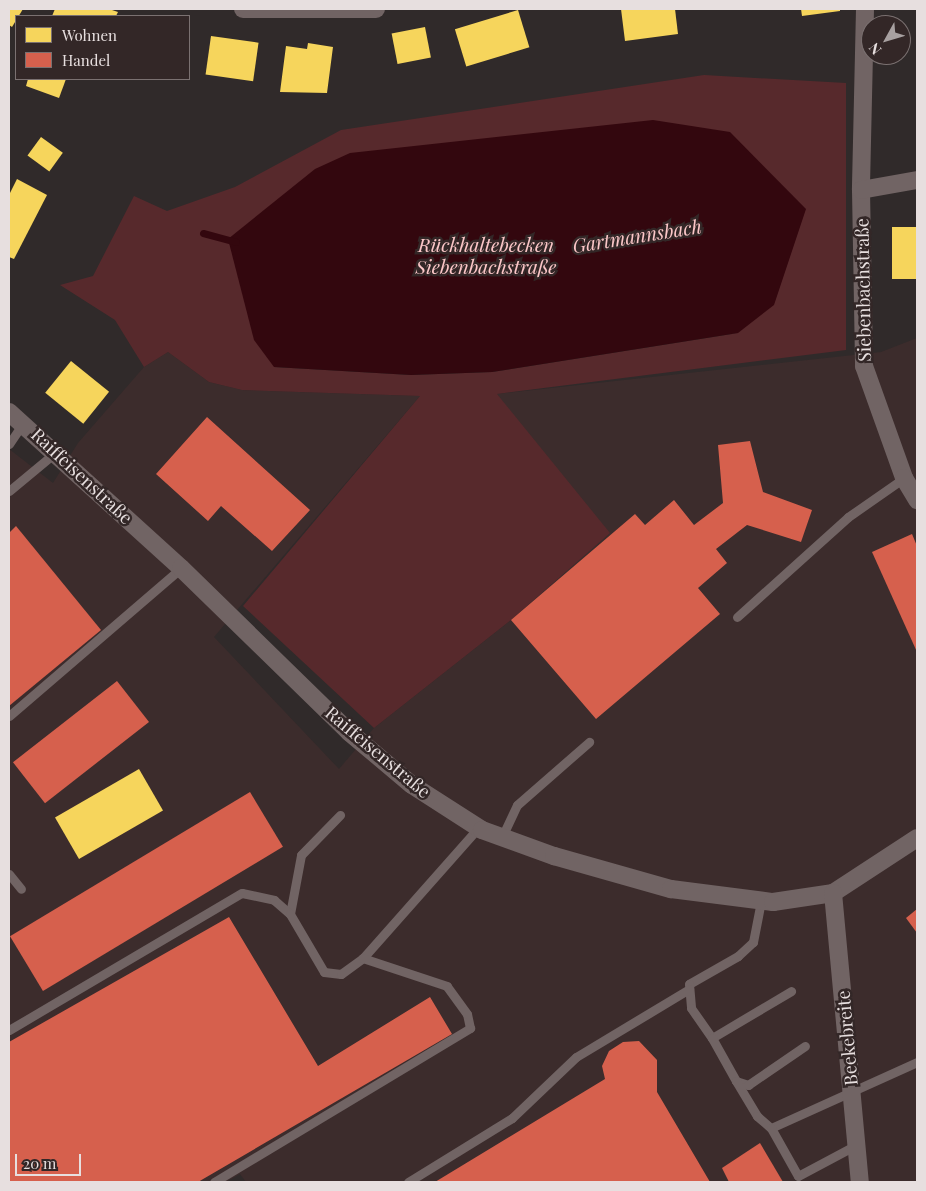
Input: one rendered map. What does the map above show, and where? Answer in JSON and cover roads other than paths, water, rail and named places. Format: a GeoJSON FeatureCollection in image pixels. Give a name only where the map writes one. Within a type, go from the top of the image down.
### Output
{"type":"FeatureCollection","features":[{"type":"Feature","properties":{"kind":"street"},"geometry":{"type":"LineString","coordinates":[[243,9],[376,9]]}},
{"type":"Feature","properties":{"kind":"street","name":"Siebenbachstraße"},"geometry":{"type":"LineString","coordinates":[[865,9],[861,190],[864,366],[904,478],[917,500]]}},
{"type":"Feature","properties":{"kind":"street"},"geometry":{"type":"LineString","coordinates":[[861,190],[917,180]]}},
{"type":"Feature","properties":{"kind":"street","name":"Raiffeisenstraße"},"geometry":{"type":"LineString","coordinates":[[9,412],[56,452],[181,568],[349,732],[412,785],[479,827],[502,837],[670,889],[761,901],[833,893],[917,838]]}},
{"type":"Feature","properties":{"kind":"street","name":"Beekebreite"},"geometry":{"type":"LineString","coordinates":[[833,893],[860,1182]]}},
{"type":"Feature","properties":{"kind":"lane"},"geometry":{"type":"LineString","coordinates":[[9,444],[23,423]]}},
{"type":"Feature","properties":{"kind":"lane"},"geometry":{"type":"LineString","coordinates":[[9,491],[56,452]]}},
{"type":"Feature","properties":{"kind":"lane"},"geometry":{"type":"LineString","coordinates":[[737,618],[848,517],[904,478]]}},
{"type":"Feature","properties":{"kind":"lane"},"geometry":{"type":"LineString","coordinates":[[9,716],[181,568]]}},
{"type":"Feature","properties":{"kind":"lane"},"geometry":{"type":"LineString","coordinates":[[502,837],[517,805],[589,742]]}},
{"type":"Feature","properties":{"kind":"lane"},"geometry":{"type":"LineString","coordinates":[[290,914],[301,855],[340,815]]}},
{"type":"Feature","properties":{"kind":"lane"},"geometry":{"type":"LineString","coordinates":[[9,1030],[232,896],[268,897],[290,914],[324,972],[340,974],[363,958],[479,827]]}},
{"type":"Feature","properties":{"kind":"lane"},"geometry":{"type":"LineString","coordinates":[[9,874],[21,889]]}},
{"type":"Feature","properties":{"kind":"lane"},"geometry":{"type":"LineString","coordinates":[[761,901],[753,942],[738,956],[688,984],[691,1008],[712,1038],[758,1116],[771,1128],[798,1176],[856,1145]]}},
{"type":"Feature","properties":{"kind":"lane"},"geometry":{"type":"LineString","coordinates":[[214,1182],[470,1028],[467,1014],[446,986],[363,958]]}},
{"type":"Feature","properties":{"kind":"lane"},"geometry":{"type":"LineString","coordinates":[[408,1182],[512,1118],[576,1057],[689,989]]}},
{"type":"Feature","properties":{"kind":"lane"},"geometry":{"type":"LineString","coordinates":[[712,1038],[791,991]]}},
{"type":"Feature","properties":{"kind":"lane"},"geometry":{"type":"LineString","coordinates":[[736,1081],[748,1085],[805,1046]]}},
{"type":"Feature","properties":{"kind":"lane"},"geometry":{"type":"LineString","coordinates":[[771,1128],[917,1062]]}},
{"type":"Feature","properties":{"kind":"water","name":"Rückhaltebecken Siebenbachstraße"},"geometry":{"type":"Polygon","coordinates":[[[653,120],[730,132],[806,209],[774,305],[738,333],[492,372],[411,375],[274,367],[254,340],[228,239],[315,169],[350,153],[653,120]]]}},
{"type":"Feature","properties":{"kind":"waterway","name":"Gartmannsbach"},"geometry":{"type":"LineString","coordinates":[[203,233],[236,242]]}}]}
